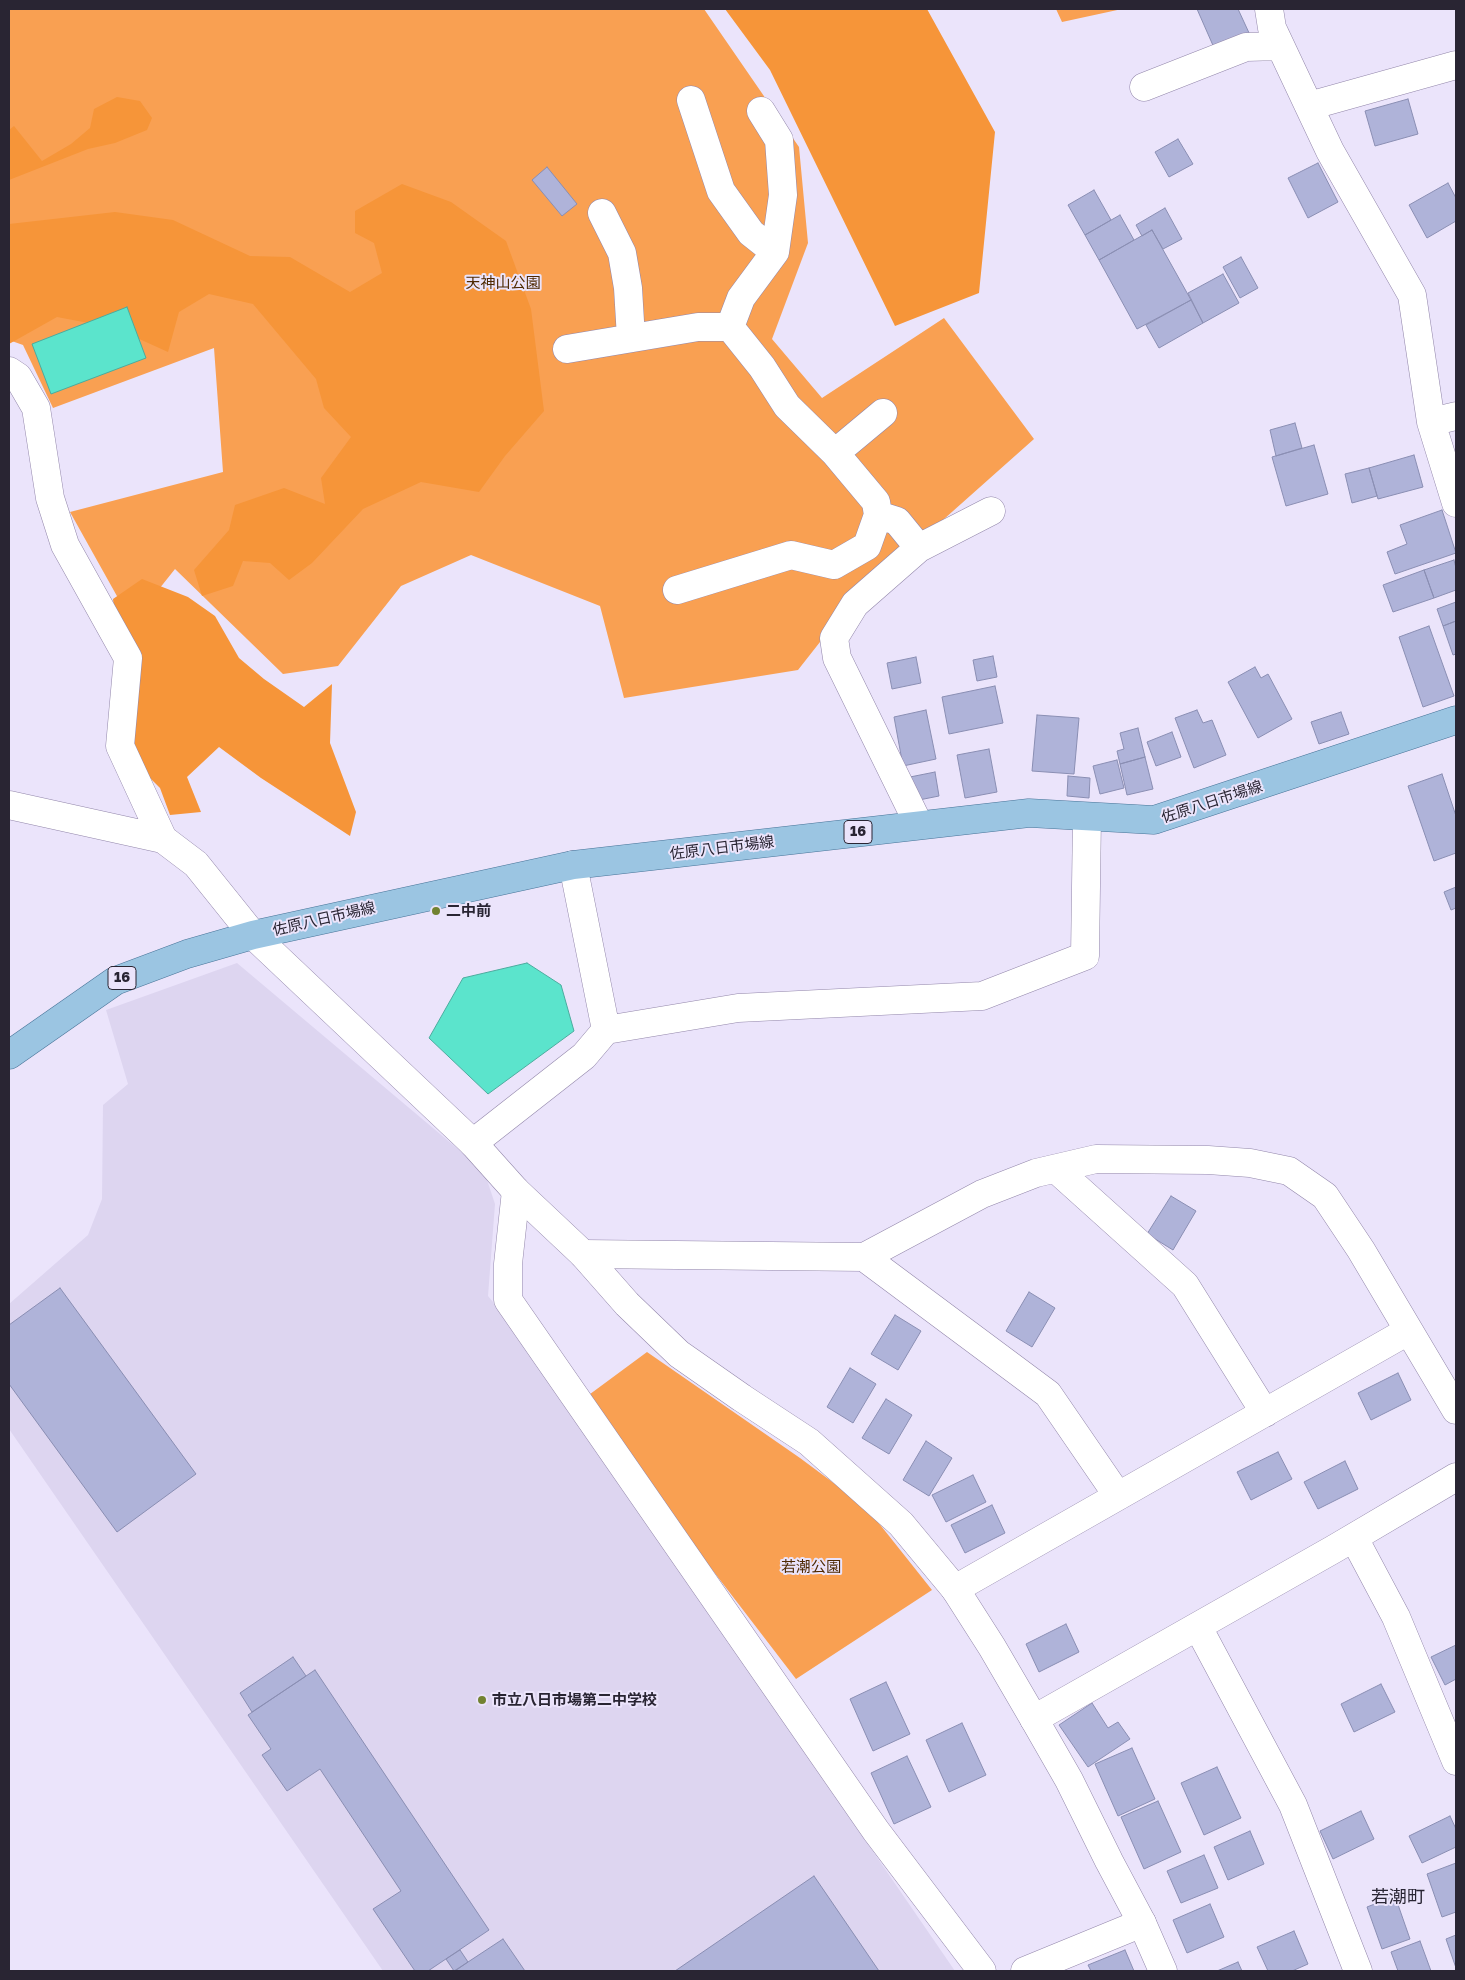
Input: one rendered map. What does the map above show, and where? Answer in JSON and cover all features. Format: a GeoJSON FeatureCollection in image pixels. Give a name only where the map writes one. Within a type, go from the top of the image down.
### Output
{"type":"FeatureCollection","features":[{"type":"Feature","properties":{"kind":"main road","name":"佐原八日市場線"},"geometry":{"type":"LineString","coordinates":[[9,1055],[115,981],[187,954],[253,935],[573,865],[1029,813],[1154,820],[1456,720]]}},
{"type":"Feature","properties":{"kind":"street"},"geometry":{"type":"LineString","coordinates":[[1269,9],[1272,28],[1330,150],[1412,295],[1443,419],[1456,503]]}},
{"type":"Feature","properties":{"kind":"street"},"geometry":{"type":"LineString","coordinates":[[1144,87],[1246,47],[1280,46]]}},
{"type":"Feature","properties":{"kind":"street"},"geometry":{"type":"LineString","coordinates":[[1309,106],[1456,65]]}},
{"type":"Feature","properties":{"kind":"street"},"geometry":{"type":"LineString","coordinates":[[692,100],[721,191],[750,233],[775,252]]}},
{"type":"Feature","properties":{"kind":"street"},"geometry":{"type":"LineString","coordinates":[[730,327],[741,298],[775,252],[782,195],[779,140],[760,111]]}},
{"type":"Feature","properties":{"kind":"street"},"geometry":{"type":"LineString","coordinates":[[602,213],[622,253],[628,288],[631,338]]}},
{"type":"Feature","properties":{"kind":"street"},"geometry":{"type":"LineString","coordinates":[[567,349],[698,327],[730,327]]}},
{"type":"Feature","properties":{"kind":"street"},"geometry":{"type":"LineString","coordinates":[[676,590],[791,555],[834,565],[867,546],[878,515],[876,502],[835,453],[787,406],[762,368],[730,327]]}},
{"type":"Feature","properties":{"kind":"street"},"geometry":{"type":"LineString","coordinates":[[9,371],[18,377],[36,408],[50,498],[65,545],[128,658],[120,746],[163,839]]}},
{"type":"Feature","properties":{"kind":"street"},"geometry":{"type":"LineString","coordinates":[[835,453],[883,413]]}},
{"type":"Feature","properties":{"kind":"street"},"geometry":{"type":"LineString","coordinates":[[919,825],[837,658],[834,638],[855,604],[919,548],[991,511]]}},
{"type":"Feature","properties":{"kind":"street"},"geometry":{"type":"LineString","coordinates":[[878,515],[897,521],[919,548]]}},
{"type":"Feature","properties":{"kind":"street"},"geometry":{"type":"LineString","coordinates":[[9,805],[163,839],[196,864],[253,935],[473,1143],[516,1191],[583,1254],[627,1304],[679,1354],[809,1442],[894,1518],[955,1589],[992,1647],[1069,1780],[1142,1923],[1163,1971]]}},
{"type":"Feature","properties":{"kind":"street"},"geometry":{"type":"LineString","coordinates":[[473,1143],[584,1056],[606,1030],[738,1008],[982,996],[1085,956],[1087,817]]}},
{"type":"Feature","properties":{"kind":"street"},"geometry":{"type":"LineString","coordinates":[[573,865],[606,1030]]}},
{"type":"Feature","properties":{"kind":"street"},"geometry":{"type":"LineString","coordinates":[[583,1254],[864,1257],[982,1194],[1036,1173],[1056,1168],[1096,1159],[1250,1163],[1289,1171],[1325,1196],[1361,1250],[1456,1410]]}},
{"type":"Feature","properties":{"kind":"street"},"geometry":{"type":"LineString","coordinates":[[1056,1168],[1185,1284],[1265,1412]]}},
{"type":"Feature","properties":{"kind":"street"},"geometry":{"type":"LineString","coordinates":[[516,1191],[508,1264],[508,1300],[876,1832],[982,1971]]}},
{"type":"Feature","properties":{"kind":"street"},"geometry":{"type":"LineString","coordinates":[[864,1257],[1048,1394],[1118,1496]]}},
{"type":"Feature","properties":{"kind":"street"},"geometry":{"type":"LineString","coordinates":[[955,1589],[1408,1331]]}},
{"type":"Feature","properties":{"kind":"street"},"geometry":{"type":"LineString","coordinates":[[1034,1719],[1354,1538],[1456,1476]]}},
{"type":"Feature","properties":{"kind":"street"},"geometry":{"type":"LineString","coordinates":[[1354,1538],[1396,1616],[1456,1761]]}},
{"type":"Feature","properties":{"kind":"street"},"geometry":{"type":"LineString","coordinates":[[1198,1627],[1293,1805],[1358,1971]]}},
{"type":"Feature","properties":{"kind":"street"},"geometry":{"type":"LineString","coordinates":[[1025,1971],[1142,1923]]}},
{"type":"Feature","properties":{"kind":"shaded area"},"geometry":{"type":"Polygon","coordinates":[[[127,307],[146,358],[51,394],[32,344],[127,307]]]}},
{"type":"Feature","properties":{"kind":"shaded area","name":"市立八日市場第二中学校"},"geometry":{"type":"Polygon","coordinates":[[[237,963],[484,1171],[495,1204],[488,1296],[509,1321],[955,1971],[383,1971],[9,1429],[9,1304],[88,1235],[102,1199],[103,1105],[128,1084],[106,1010],[237,963]]]}},
{"type":"Feature","properties":{"kind":"shaded area"},"geometry":{"type":"Polygon","coordinates":[[[527,963],[561,985],[574,1031],[488,1094],[429,1038],[463,978],[527,963]]]}},
{"type":"Feature","properties":{"kind":"green space","name":"天神山公園"},"geometry":{"type":"Polygon","coordinates":[[[9,9],[704,9],[799,147],[808,243],[772,339],[822,398],[944,318],[1034,439],[853,600],[798,670],[624,698],[600,606],[471,555],[401,586],[338,666],[283,674],[175,569],[132,623],[70,512],[223,472],[214,348],[53,408],[23,345],[9,340],[9,9]]]}},
{"type":"Feature","properties":{"kind":"green space"},"geometry":{"type":"Polygon","coordinates":[[[725,9],[927,9],[995,132],[979,293],[895,326],[770,70],[725,9]]]}},
{"type":"Feature","properties":{"kind":"green space"},"geometry":{"type":"Polygon","coordinates":[[[1056,9],[1122,9],[1062,22],[1056,9]]]}},
{"type":"Feature","properties":{"kind":"green space"},"geometry":{"type":"Polygon","coordinates":[[[117,97],[140,101],[152,118],[147,130],[115,143],[88,149],[9,180],[9,130],[14,126],[42,161],[71,144],[90,128],[94,109],[117,97]]]}},
{"type":"Feature","properties":{"kind":"green space"},"geometry":{"type":"Polygon","coordinates":[[[402,184],[451,202],[506,241],[531,309],[544,411],[505,456],[479,492],[421,482],[363,509],[312,563],[289,580],[270,563],[243,561],[233,586],[202,596],[194,570],[229,530],[235,505],[284,488],[325,504],[321,478],[351,437],[324,408],[316,379],[253,304],[209,294],[179,312],[168,352],[115,328],[57,317],[9,344],[9,224],[115,212],[173,220],[250,256],[290,257],[350,292],[382,273],[374,243],[355,233],[355,211],[402,184]]]}},
{"type":"Feature","properties":{"kind":"green space"},"geometry":{"type":"Polygon","coordinates":[[[142,579],[188,597],[215,616],[239,658],[264,679],[304,707],[332,684],[330,743],[356,812],[350,836],[261,778],[219,747],[187,777],[201,812],[170,815],[160,788],[138,766],[129,745],[113,599],[142,579]]]}},
{"type":"Feature","properties":{"kind":"green space","name":"若潮公園"},"geometry":{"type":"Polygon","coordinates":[[[647,1352],[800,1458],[866,1507],[932,1590],[796,1679],[582,1400],[647,1352]]]}},
{"type":"Feature","properties":{"kind":"building"},"geometry":{"type":"Polygon","coordinates":[[[1197,9],[1238,9],[1250,35],[1215,50],[1197,9]]]}},
{"type":"Feature","properties":{"kind":"building"},"geometry":{"type":"Polygon","coordinates":[[[1408,99],[1418,134],[1375,146],[1365,111],[1408,99]]]}},
{"type":"Feature","properties":{"kind":"building"},"geometry":{"type":"Polygon","coordinates":[[[1178,139],[1193,164],[1169,177],[1155,152],[1178,139]]]}},
{"type":"Feature","properties":{"kind":"building"},"geometry":{"type":"Polygon","coordinates":[[[1318,163],[1338,202],[1308,218],[1288,178],[1318,163]]]}},
{"type":"Feature","properties":{"kind":"building"},"geometry":{"type":"Polygon","coordinates":[[[547,167],[577,204],[562,216],[532,180],[547,167]]]}},
{"type":"Feature","properties":{"kind":"building"},"geometry":{"type":"Polygon","coordinates":[[[1448,183],[1456,198],[1456,221],[1427,238],[1409,205],[1448,183]]]}},
{"type":"Feature","properties":{"kind":"building"},"geometry":{"type":"Polygon","coordinates":[[[1094,190],[1111,220],[1085,235],[1068,205],[1094,190]]]}},
{"type":"Feature","properties":{"kind":"building"},"geometry":{"type":"Polygon","coordinates":[[[1165,208],[1182,239],[1163,249],[1152,230],[1142,236],[1136,225],[1165,208]]]}},
{"type":"Feature","properties":{"kind":"building"},"geometry":{"type":"Polygon","coordinates":[[[1120,215],[1134,240],[1099,260],[1085,235],[1120,215]]]}},
{"type":"Feature","properties":{"kind":"building"},"geometry":{"type":"Polygon","coordinates":[[[1152,230],[1191,300],[1137,329],[1099,260],[1152,230]]]}},
{"type":"Feature","properties":{"kind":"building"},"geometry":{"type":"Polygon","coordinates":[[[1241,257],[1258,288],[1240,298],[1223,267],[1241,257]]]}},
{"type":"Feature","properties":{"kind":"building"},"geometry":{"type":"Polygon","coordinates":[[[1223,274],[1239,303],[1203,323],[1188,293],[1223,274]]]}},
{"type":"Feature","properties":{"kind":"building"},"geometry":{"type":"Polygon","coordinates":[[[1191,300],[1203,323],[1159,348],[1146,325],[1191,300]]]}},
{"type":"Feature","properties":{"kind":"building"},"geometry":{"type":"Polygon","coordinates":[[[1295,423],[1302,448],[1276,456],[1270,430],[1295,423]]]}},
{"type":"Feature","properties":{"kind":"building"},"geometry":{"type":"Polygon","coordinates":[[[1314,445],[1328,494],[1286,506],[1272,457],[1314,445]]]}},
{"type":"Feature","properties":{"kind":"building"},"geometry":{"type":"Polygon","coordinates":[[[1414,455],[1423,487],[1378,499],[1369,468],[1414,455]]]}},
{"type":"Feature","properties":{"kind":"building"},"geometry":{"type":"Polygon","coordinates":[[[1369,468],[1377,496],[1352,503],[1345,474],[1369,468]]]}},
{"type":"Feature","properties":{"kind":"building"},"geometry":{"type":"Polygon","coordinates":[[[1442,510],[1456,553],[1395,574],[1387,552],[1407,544],[1400,525],[1442,510]]]}},
{"type":"Feature","properties":{"kind":"building"},"geometry":{"type":"Polygon","coordinates":[[[1454,560],[1456,590],[1434,598],[1424,570],[1454,560]]]}},
{"type":"Feature","properties":{"kind":"building"},"geometry":{"type":"Polygon","coordinates":[[[1424,570],[1434,598],[1393,612],[1383,585],[1424,570]]]}},
{"type":"Feature","properties":{"kind":"building"},"geometry":{"type":"Polygon","coordinates":[[[1456,602],[1456,621],[1443,626],[1437,609],[1456,602]]]}},
{"type":"Feature","properties":{"kind":"building"},"geometry":{"type":"Polygon","coordinates":[[[1456,621],[1456,654],[1453,655],[1443,626],[1456,621]]]}},
{"type":"Feature","properties":{"kind":"building"},"geometry":{"type":"Polygon","coordinates":[[[1429,626],[1454,696],[1423,707],[1399,637],[1429,626]]]}},
{"type":"Feature","properties":{"kind":"building"},"geometry":{"type":"Polygon","coordinates":[[[993,656],[997,677],[977,681],[973,660],[993,656]]]}},
{"type":"Feature","properties":{"kind":"building"},"geometry":{"type":"Polygon","coordinates":[[[916,657],[921,683],[892,689],[887,663],[916,657]]]}},
{"type":"Feature","properties":{"kind":"building"},"geometry":{"type":"Polygon","coordinates":[[[1255,667],[1261,678],[1268,674],[1292,719],[1258,738],[1228,682],[1255,667]]]}},
{"type":"Feature","properties":{"kind":"building"},"geometry":{"type":"Polygon","coordinates":[[[995,686],[1003,723],[949,734],[942,697],[995,686]]]}},
{"type":"Feature","properties":{"kind":"building"},"geometry":{"type":"Polygon","coordinates":[[[926,710],[936,759],[903,766],[894,717],[926,710]]]}},
{"type":"Feature","properties":{"kind":"building"},"geometry":{"type":"Polygon","coordinates":[[[1197,710],[1203,723],[1212,720],[1226,755],[1194,768],[1175,718],[1197,710]]]}},
{"type":"Feature","properties":{"kind":"building"},"geometry":{"type":"Polygon","coordinates":[[[1341,712],[1349,734],[1319,744],[1311,722],[1341,712]]]}},
{"type":"Feature","properties":{"kind":"building"},"geometry":{"type":"Polygon","coordinates":[[[1037,715],[1079,718],[1074,774],[1032,771],[1037,715]]]}},
{"type":"Feature","properties":{"kind":"building"},"geometry":{"type":"Polygon","coordinates":[[[1138,728],[1145,757],[1120,764],[1117,751],[1124,749],[1120,733],[1138,728]]]}},
{"type":"Feature","properties":{"kind":"building"},"geometry":{"type":"Polygon","coordinates":[[[1172,732],[1181,757],[1156,766],[1147,742],[1172,732]]]}},
{"type":"Feature","properties":{"kind":"building"},"geometry":{"type":"Polygon","coordinates":[[[989,749],[997,792],[965,798],[957,755],[989,749]]]}},
{"type":"Feature","properties":{"kind":"building"},"geometry":{"type":"Polygon","coordinates":[[[1145,757],[1153,789],[1127,795],[1120,764],[1145,757]]]}},
{"type":"Feature","properties":{"kind":"building"},"geometry":{"type":"Polygon","coordinates":[[[1117,760],[1124,788],[1100,794],[1093,766],[1117,760]]]}},
{"type":"Feature","properties":{"kind":"building"},"geometry":{"type":"Polygon","coordinates":[[[935,772],[939,796],[909,802],[905,778],[935,772]]]}},
{"type":"Feature","properties":{"kind":"building"},"geometry":{"type":"Polygon","coordinates":[[[1442,774],[1456,816],[1456,853],[1434,861],[1408,786],[1442,774]]]}},
{"type":"Feature","properties":{"kind":"building"},"geometry":{"type":"Polygon","coordinates":[[[1068,776],[1090,778],[1089,798],[1067,796],[1068,776]]]}},
{"type":"Feature","properties":{"kind":"building"},"geometry":{"type":"Polygon","coordinates":[[[1456,887],[1456,908],[1451,910],[1444,892],[1456,887]]]}},
{"type":"Feature","properties":{"kind":"building"},"geometry":{"type":"Polygon","coordinates":[[[1171,1196],[1196,1211],[1173,1250],[1147,1234],[1171,1196]]]}},
{"type":"Feature","properties":{"kind":"building"},"geometry":{"type":"Polygon","coordinates":[[[60,1288],[196,1474],[117,1532],[9,1384],[9,1325],[60,1288]]]}},
{"type":"Feature","properties":{"kind":"building"},"geometry":{"type":"Polygon","coordinates":[[[1029,1292],[1055,1308],[1032,1347],[1006,1331],[1029,1292]]]}},
{"type":"Feature","properties":{"kind":"building"},"geometry":{"type":"Polygon","coordinates":[[[895,1315],[921,1331],[898,1370],[871,1354],[895,1315]]]}},
{"type":"Feature","properties":{"kind":"building"},"geometry":{"type":"Polygon","coordinates":[[[850,1368],[876,1384],[853,1423],[827,1407],[850,1368]]]}},
{"type":"Feature","properties":{"kind":"building"},"geometry":{"type":"Polygon","coordinates":[[[1398,1373],[1411,1400],[1371,1420],[1358,1393],[1398,1373]]]}},
{"type":"Feature","properties":{"kind":"building"},"geometry":{"type":"Polygon","coordinates":[[[886,1399],[912,1415],[889,1454],[862,1438],[886,1399]]]}},
{"type":"Feature","properties":{"kind":"building"},"geometry":{"type":"Polygon","coordinates":[[[926,1441],[952,1458],[929,1496],[903,1480],[926,1441]]]}},
{"type":"Feature","properties":{"kind":"building"},"geometry":{"type":"Polygon","coordinates":[[[1278,1452],[1292,1479],[1251,1500],[1237,1472],[1278,1452]]]}},
{"type":"Feature","properties":{"kind":"building"},"geometry":{"type":"Polygon","coordinates":[[[1345,1461],[1358,1489],[1318,1509],[1304,1482],[1345,1461]]]}},
{"type":"Feature","properties":{"kind":"building"},"geometry":{"type":"Polygon","coordinates":[[[973,1475],[986,1502],[946,1522],[932,1495],[973,1475]]]}},
{"type":"Feature","properties":{"kind":"building"},"geometry":{"type":"Polygon","coordinates":[[[992,1505],[1005,1533],[965,1553],[951,1525],[992,1505]]]}},
{"type":"Feature","properties":{"kind":"building"},"geometry":{"type":"Polygon","coordinates":[[[1066,1624],[1079,1652],[1039,1672],[1026,1644],[1066,1624]]]}},
{"type":"Feature","properties":{"kind":"building"},"geometry":{"type":"Polygon","coordinates":[[[1456,1645],[1456,1679],[1445,1685],[1431,1657],[1456,1645]]]}},
{"type":"Feature","properties":{"kind":"building"},"geometry":{"type":"Polygon","coordinates":[[[293,1657],[306,1676],[252,1712],[240,1693],[293,1657]]]}},
{"type":"Feature","properties":{"kind":"building"},"geometry":{"type":"Polygon","coordinates":[[[315,1670],[489,1930],[428,1971],[415,1971],[373,1909],[401,1891],[320,1769],[287,1791],[262,1755],[271,1749],[248,1715],[315,1670]]]}},
{"type":"Feature","properties":{"kind":"building"},"geometry":{"type":"Polygon","coordinates":[[[886,1682],[910,1734],[873,1751],[850,1699],[886,1682]]]}},
{"type":"Feature","properties":{"kind":"building"},"geometry":{"type":"Polygon","coordinates":[[[1381,1684],[1395,1712],[1354,1732],[1341,1704],[1381,1684]]]}},
{"type":"Feature","properties":{"kind":"building"},"geometry":{"type":"Polygon","coordinates":[[[1092,1703],[1108,1728],[1118,1722],[1130,1739],[1088,1767],[1059,1725],[1092,1703]]]}},
{"type":"Feature","properties":{"kind":"building"},"geometry":{"type":"Polygon","coordinates":[[[962,1723],[986,1775],[949,1792],[926,1740],[962,1723]]]}},
{"type":"Feature","properties":{"kind":"building"},"geometry":{"type":"Polygon","coordinates":[[[1132,1748],[1155,1799],[1118,1816],[1095,1764],[1132,1748]]]}},
{"type":"Feature","properties":{"kind":"building"},"geometry":{"type":"Polygon","coordinates":[[[907,1756],[931,1807],[894,1824],[871,1773],[907,1756]]]}},
{"type":"Feature","properties":{"kind":"building"},"geometry":{"type":"Polygon","coordinates":[[[1217,1767],[1241,1818],[1204,1835],[1181,1783],[1217,1767]]]}},
{"type":"Feature","properties":{"kind":"building"},"geometry":{"type":"Polygon","coordinates":[[[1158,1801],[1181,1852],[1144,1869],[1121,1817],[1158,1801]]]}},
{"type":"Feature","properties":{"kind":"building"},"geometry":{"type":"Polygon","coordinates":[[[1361,1811],[1374,1839],[1333,1859],[1320,1831],[1361,1811]]]}},
{"type":"Feature","properties":{"kind":"building"},"geometry":{"type":"Polygon","coordinates":[[[1450,1816],[1456,1829],[1456,1847],[1422,1863],[1409,1836],[1450,1816]]]}},
{"type":"Feature","properties":{"kind":"building"},"geometry":{"type":"Polygon","coordinates":[[[1250,1831],[1264,1864],[1228,1880],[1214,1847],[1250,1831]]]}},
{"type":"Feature","properties":{"kind":"building"},"geometry":{"type":"Polygon","coordinates":[[[1204,1855],[1218,1888],[1181,1903],[1167,1871],[1204,1855]]]}},
{"type":"Feature","properties":{"kind":"building"},"geometry":{"type":"Polygon","coordinates":[[[1456,1863],[1456,1912],[1442,1917],[1427,1874],[1456,1863]]]}},
{"type":"Feature","properties":{"kind":"building"},"geometry":{"type":"Polygon","coordinates":[[[814,1876],[879,1971],[675,1971],[814,1876]]]}},
{"type":"Feature","properties":{"kind":"building"},"geometry":{"type":"Polygon","coordinates":[[[1395,1896],[1410,1939],[1382,1949],[1367,1907],[1395,1896]]]}},
{"type":"Feature","properties":{"kind":"building"},"geometry":{"type":"Polygon","coordinates":[[[1210,1904],[1224,1937],[1187,1953],[1173,1920],[1210,1904]]]}},
{"type":"Feature","properties":{"kind":"building"},"geometry":{"type":"Polygon","coordinates":[[[1294,1931],[1308,1964],[1292,1971],[1268,1971],[1257,1947],[1294,1931]]]}},
{"type":"Feature","properties":{"kind":"building"},"geometry":{"type":"Polygon","coordinates":[[[1456,1935],[1456,1968],[1446,1939],[1456,1935]]]}},
{"type":"Feature","properties":{"kind":"building"},"geometry":{"type":"Polygon","coordinates":[[[503,1939],[525,1971],[455,1971],[468,1962],[503,1939]]]}},
{"type":"Feature","properties":{"kind":"building"},"geometry":{"type":"Polygon","coordinates":[[[1420,1941],[1431,1971],[1398,1971],[1391,1952],[1420,1941]]]}},
{"type":"Feature","properties":{"kind":"building"},"geometry":{"type":"Polygon","coordinates":[[[460,1950],[468,1962],[454,1971],[446,1959],[460,1950]]]}},
{"type":"Feature","properties":{"kind":"building"},"geometry":{"type":"Polygon","coordinates":[[[1125,1950],[1134,1971],[1091,1971],[1088,1965],[1125,1950]]]}},
{"type":"Feature","properties":{"kind":"building"},"geometry":{"type":"Polygon","coordinates":[[[1238,1962],[1242,1971],[1217,1971],[1238,1962]]]}},
{"type":"Feature","properties":{"kind":"place","name":"二中前"},"geometry":{"type":"Point","coordinates":[436,911]}},
{"type":"Feature","properties":{"kind":"place","name":"市立八日市場第二中学校"},"geometry":{"type":"Point","coordinates":[482,1700]}},
{"type":"Feature","properties":{"kind":"district","name":"若潮町"},"geometry":{"type":"Point","coordinates":[1398,1897]}}]}
